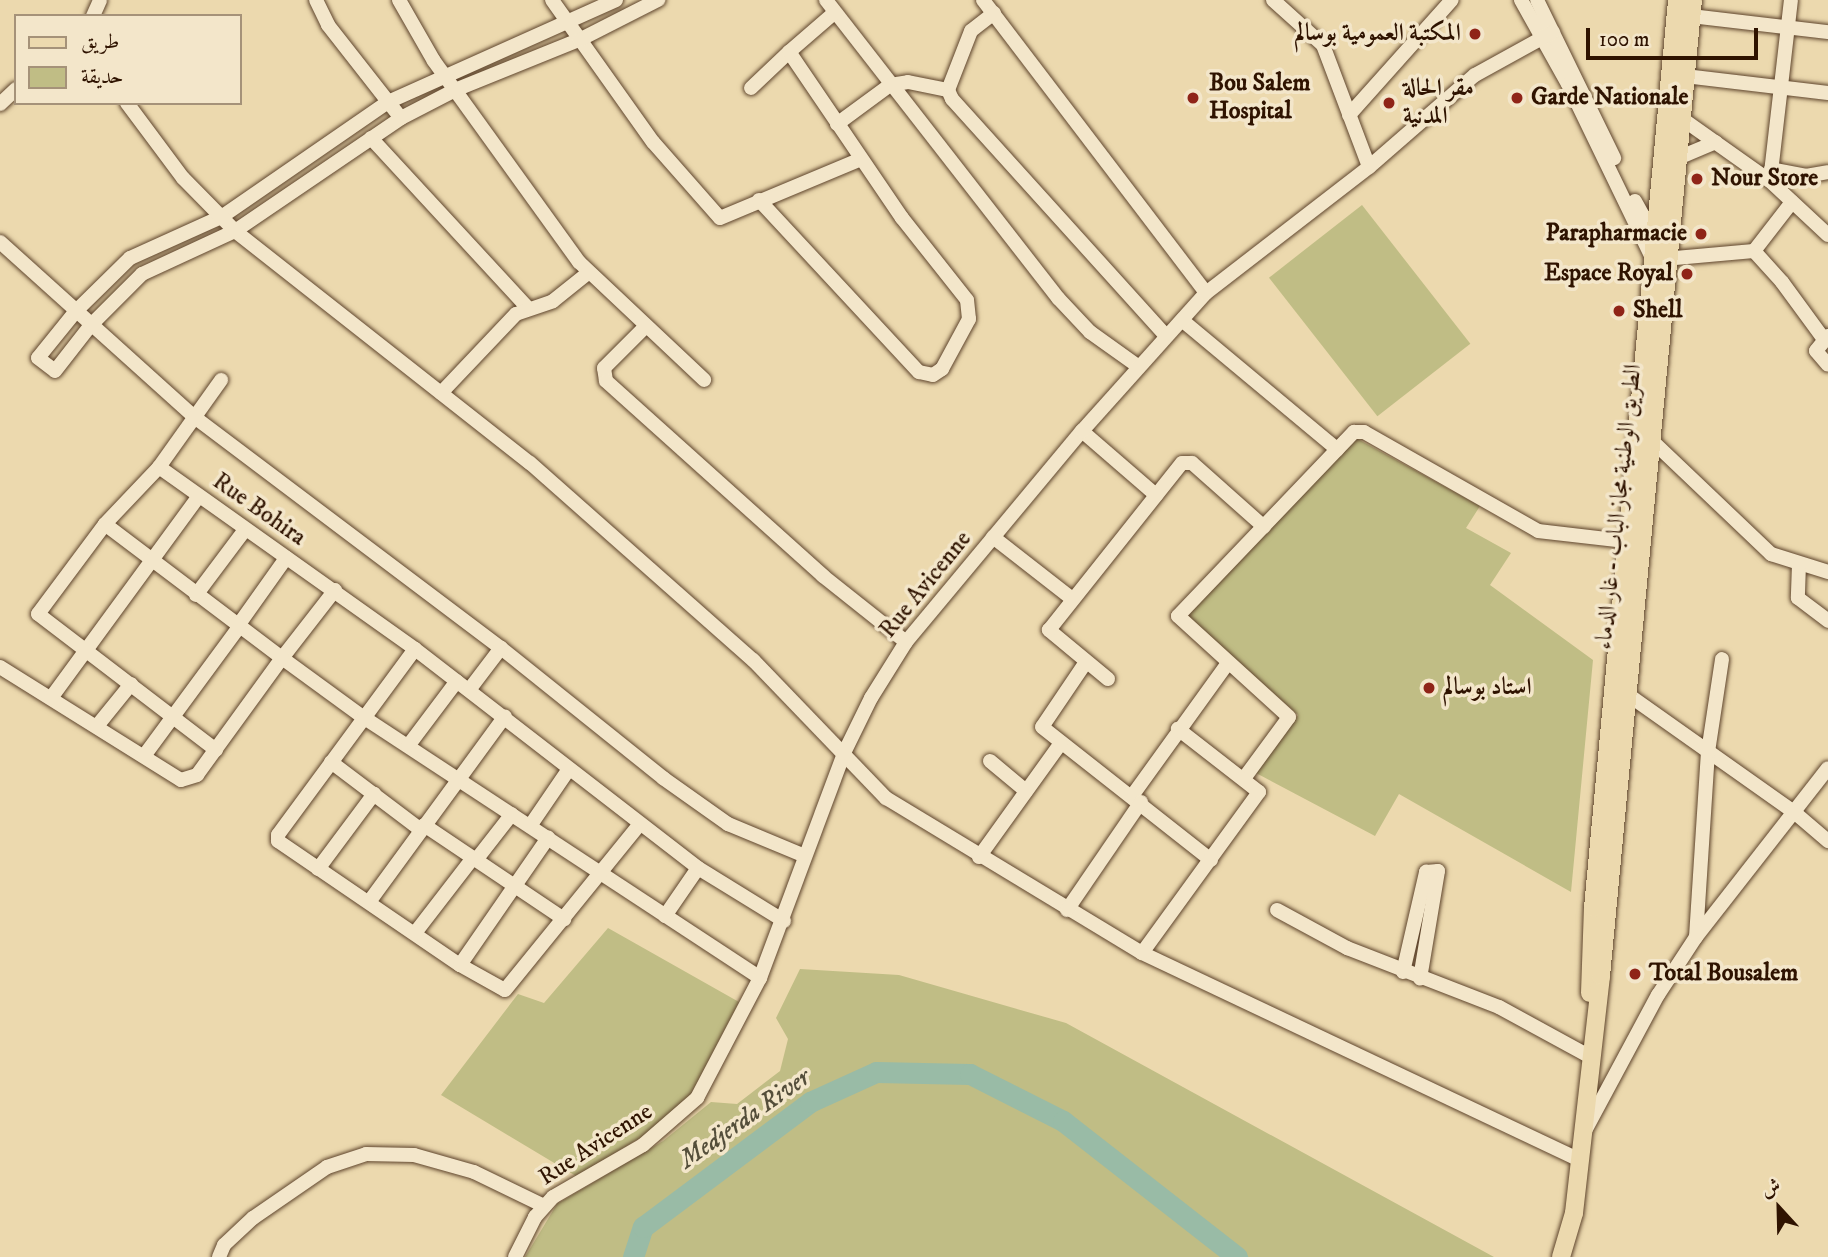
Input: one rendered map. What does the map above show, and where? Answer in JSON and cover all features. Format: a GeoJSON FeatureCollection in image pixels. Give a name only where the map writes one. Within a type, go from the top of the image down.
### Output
{"type":"FeatureCollection","features":[{"type":"Feature","properties":{"kind":"main road","name":"الطريق الوطنية مجاز الباب - غار الدماء"},"geometry":{"type":"LineString","coordinates":[[1561,1257],[1574,1213],[1583,1135],[1592,1019],[1589,975],[1603,880],[1645,434],[1677,0]]}},
{"type":"Feature","properties":{"kind":"main road","name":"الطريق الوطنية مجاز الباب - غار الدماء"},"geometry":{"type":"LineString","coordinates":[[1660,252],[1678,158],[1692,8]]}},
{"type":"Feature","properties":{"kind":"main road","name":"الطريق الوطنية مجاز الباب - غار الدماء"},"geometry":{"type":"LineString","coordinates":[[1630,584],[1625,541],[1645,434]]}},
{"type":"Feature","properties":{"kind":"street"},"geometry":{"type":"LineString","coordinates":[[316,0],[328,25],[401,118]]}},
{"type":"Feature","properties":{"kind":"street"},"geometry":{"type":"LineString","coordinates":[[399,0],[455,90],[588,273],[704,380]]}},
{"type":"Feature","properties":{"kind":"street"},"geometry":{"type":"LineString","coordinates":[[552,0],[653,142],[715,215],[725,220],[759,200],[861,159]]}},
{"type":"Feature","properties":{"kind":"street"},"geometry":{"type":"LineString","coordinates":[[616,0],[569,24],[444,74],[388,102],[221,217],[130,258],[76,311],[38,358],[55,371],[91,325],[142,274],[235,231],[401,118],[455,90],[579,40],[658,0]]}},
{"type":"Feature","properties":{"kind":"street"},"geometry":{"type":"LineString","coordinates":[[983,0],[1206,293]]}},
{"type":"Feature","properties":{"kind":"street"},"geometry":{"type":"LineString","coordinates":[[1273,0],[1323,45],[1370,167]]}},
{"type":"Feature","properties":{"kind":"street"},"geometry":{"type":"LineString","coordinates":[[1349,115],[1452,0]]}},
{"type":"Feature","properties":{"kind":"street"},"geometry":{"type":"LineString","coordinates":[[1521,0],[1548,35]]}},
{"type":"Feature","properties":{"kind":"street"},"geometry":{"type":"LineString","coordinates":[[1537,0],[1548,35],[1660,252],[1687,255],[1754,251],[1775,272],[1825,337],[1817,355],[1828,365]]}},
{"type":"Feature","properties":{"kind":"street"},"geometry":{"type":"LineString","coordinates":[[1770,175],[1791,0]]}},
{"type":"Feature","properties":{"kind":"street"},"geometry":{"type":"LineString","coordinates":[[751,88],[830,7],[1058,298],[1090,332],[1139,367]]}},
{"type":"Feature","properties":{"kind":"street"},"geometry":{"type":"LineString","coordinates":[[1692,8],[1789,29],[1828,32]]}},
{"type":"Feature","properties":{"kind":"street"},"geometry":{"type":"LineString","coordinates":[[948,90],[971,32],[994,13]]}},
{"type":"Feature","properties":{"kind":"street","name":"Rue Avicenne"},"geometry":{"type":"LineString","coordinates":[[515,1257],[544,1206],[643,1145],[683,1115],[708,1080],[760,978],[784,921],[844,752],[906,642],[1082,431],[1206,293],[1370,167],[1475,75],[1548,35]]}},
{"type":"Feature","properties":{"kind":"street"},"geometry":{"type":"LineString","coordinates":[[759,200],[919,372],[933,375],[942,369],[969,319],[967,300],[861,159],[789,52]]}},
{"type":"Feature","properties":{"kind":"street"},"geometry":{"type":"LineString","coordinates":[[1685,76],[1782,90],[1828,93]]}},
{"type":"Feature","properties":{"kind":"street"},"geometry":{"type":"LineString","coordinates":[[837,124],[890,85],[908,82],[948,90],[1166,336]]}},
{"type":"Feature","properties":{"kind":"street"},"geometry":{"type":"LineString","coordinates":[[0,104],[14,91]]}},
{"type":"Feature","properties":{"kind":"street"},"geometry":{"type":"LineString","coordinates":[[128,105],[156,146],[235,231],[530,463],[753,660],[886,798],[979,858],[1142,953],[1580,1160]]}},
{"type":"Feature","properties":{"kind":"street"},"geometry":{"type":"LineString","coordinates":[[1681,118],[1770,175],[1792,202],[1828,235]]}},
{"type":"Feature","properties":{"kind":"street"},"geometry":{"type":"LineString","coordinates":[[371,138],[528,308]]}},
{"type":"Feature","properties":{"kind":"street"},"geometry":{"type":"LineString","coordinates":[[1678,158],[1716,142]]}},
{"type":"Feature","properties":{"kind":"street"},"geometry":{"type":"LineString","coordinates":[[1770,175],[1806,176],[1828,172]]}},
{"type":"Feature","properties":{"kind":"street"},"geometry":{"type":"LineString","coordinates":[[1754,251],[1792,202]]}},
{"type":"Feature","properties":{"kind":"street"},"geometry":{"type":"LineString","coordinates":[[0,242],[193,416],[501,648],[709,812],[805,856]]}},
{"type":"Feature","properties":{"kind":"street"},"geometry":{"type":"LineString","coordinates":[[441,393],[501,326],[528,308],[553,301],[588,273]]}},
{"type":"Feature","properties":{"kind":"street"},"geometry":{"type":"LineString","coordinates":[[1182,320],[1337,449]]}},
{"type":"Feature","properties":{"kind":"street"},"geometry":{"type":"LineString","coordinates":[[645,327],[604,368],[606,381],[823,576],[906,642]]}},
{"type":"Feature","properties":{"kind":"street"},"geometry":{"type":"LineString","coordinates":[[216,750],[41,619],[40,609],[105,524],[159,467],[221,380]]}},
{"type":"Feature","properties":{"kind":"street"},"geometry":{"type":"LineString","coordinates":[[1082,431],[1156,495]]}},
{"type":"Feature","properties":{"kind":"street"},"geometry":{"type":"LineString","coordinates":[[1245,777],[1289,719],[1178,617],[1354,432],[1364,432],[1538,531],[1625,541]]}},
{"type":"Feature","properties":{"kind":"street"},"geometry":{"type":"LineString","coordinates":[[1645,434],[1772,554],[1828,572]]}},
{"type":"Feature","properties":{"kind":"street"},"geometry":{"type":"LineString","coordinates":[[1108,679],[1049,630],[1182,463],[1189,461],[1264,527]]}},
{"type":"Feature","properties":{"kind":"street","name":"Rue Bohira"},"geometry":{"type":"LineString","coordinates":[[159,467],[244,531],[335,590],[415,649],[698,868],[784,921]]}},
{"type":"Feature","properties":{"kind":"street"},"geometry":{"type":"LineString","coordinates":[[51,698],[199,496]]}},
{"type":"Feature","properties":{"kind":"street"},"geometry":{"type":"LineString","coordinates":[[105,524],[238,627],[363,717],[760,978]]}},
{"type":"Feature","properties":{"kind":"street"},"geometry":{"type":"LineString","coordinates":[[196,595],[244,531]]}},
{"type":"Feature","properties":{"kind":"street"},"geometry":{"type":"LineString","coordinates":[[993,537],[1072,598]]}},
{"type":"Feature","properties":{"kind":"street"},"geometry":{"type":"LineString","coordinates":[[144,757],[286,558]]}},
{"type":"Feature","properties":{"kind":"street"},"geometry":{"type":"LineString","coordinates":[[1799,564],[1798,598],[1828,621]]}},
{"type":"Feature","properties":{"kind":"street"},"geometry":{"type":"LineString","coordinates":[[0,667],[186,782],[197,775],[335,590]]}},
{"type":"Feature","properties":{"kind":"street"},"geometry":{"type":"LineString","coordinates":[[470,690],[501,648]]}},
{"type":"Feature","properties":{"kind":"street"},"geometry":{"type":"LineString","coordinates":[[415,649],[277,838],[318,870],[460,965],[509,989],[598,871],[640,824]]}},
{"type":"Feature","properties":{"kind":"street"},"geometry":{"type":"LineString","coordinates":[[1696,937],[1708,752],[1722,659]]}},
{"type":"Feature","properties":{"kind":"street"},"geometry":{"type":"LineString","coordinates":[[1086,662],[1042,724],[1062,743],[1137,799],[1211,860]]}},
{"type":"Feature","properties":{"kind":"street"},"geometry":{"type":"LineString","coordinates":[[1067,910],[1178,729],[1228,663]]}},
{"type":"Feature","properties":{"kind":"street"},"geometry":{"type":"LineString","coordinates":[[408,746],[457,681]]}},
{"type":"Feature","properties":{"kind":"street"},"geometry":{"type":"LineString","coordinates":[[97,726],[131,684]]}},
{"type":"Feature","properties":{"kind":"street"},"geometry":{"type":"LineString","coordinates":[[1620,690],[1794,812],[1828,841]]}},
{"type":"Feature","properties":{"kind":"street"},"geometry":{"type":"LineString","coordinates":[[369,902],[505,716]]}},
{"type":"Feature","properties":{"kind":"street"},"geometry":{"type":"LineString","coordinates":[[1142,953],[1259,792],[1245,777],[1178,729]]}},
{"type":"Feature","properties":{"kind":"street"},"geometry":{"type":"LineString","coordinates":[[979,858],[1062,743]]}},
{"type":"Feature","properties":{"kind":"street"},"geometry":{"type":"LineString","coordinates":[[990,761],[1026,791]]}},
{"type":"Feature","properties":{"kind":"street"},"geometry":{"type":"LineString","coordinates":[[331,762],[422,827],[564,919]]}},
{"type":"Feature","properties":{"kind":"street"},"geometry":{"type":"LineString","coordinates":[[1583,1135],[1658,995],[1696,937],[1828,768]]}},
{"type":"Feature","properties":{"kind":"street"},"geometry":{"type":"LineString","coordinates":[[530,826],[569,769]]}},
{"type":"Feature","properties":{"kind":"street"},"geometry":{"type":"LineString","coordinates":[[318,870],[374,794]]}},
{"type":"Feature","properties":{"kind":"street"},"geometry":{"type":"LineString","coordinates":[[415,933],[512,814]]}},
{"type":"Feature","properties":{"kind":"street"},"geometry":{"type":"LineString","coordinates":[[460,965],[548,838]]}},
{"type":"Feature","properties":{"kind":"street"},"geometry":{"type":"LineString","coordinates":[[665,916],[698,868]]}},
{"type":"Feature","properties":{"kind":"street"},"geometry":{"type":"LineString","coordinates":[[1403,972],[1426,872],[1438,871],[1420,979]]}},
{"type":"Feature","properties":{"kind":"street"},"geometry":{"type":"LineString","coordinates":[[1277,911],[1403,972],[1499,1007],[1589,1056]]}},
{"type":"Feature","properties":{"kind":"street"},"geometry":{"type":"LineString","coordinates":[[219,1257],[224,1245],[253,1218],[327,1167],[366,1154],[414,1155],[474,1172],[544,1206]]}},
{"type":"Feature","properties":{"kind":"green space"},"geometry":{"type":"Polygon","coordinates":[[[1362,205],[1470,344],[1377,416],[1269,278],[1362,205]]]}},
{"type":"Feature","properties":{"kind":"green space","name":"استاد بوسالم"},"geometry":{"type":"Polygon","coordinates":[[[1354,437],[1480,506],[1466,528],[1511,553],[1490,585],[1593,660],[1571,892],[1399,794],[1375,836],[1256,773],[1298,715],[1187,616],[1354,437]]]}},
{"type":"Feature","properties":{"kind":"green space"},"geometry":{"type":"Polygon","coordinates":[[[608,928],[739,1002],[691,1094],[650,1132],[576,1176],[441,1095],[518,994],[544,1003],[608,928]]]}},
{"type":"Feature","properties":{"kind":"green space"},"geometry":{"type":"Polygon","coordinates":[[[800,969],[899,975],[1066,1023],[1494,1257],[525,1257],[557,1204],[663,1141],[711,1102],[737,1104],[780,1071],[788,1039],[776,1018],[800,969]]]}},
{"type":"Feature","properties":{"kind":"waterway","name":"Medjerda River"},"geometry":{"type":"LineString","coordinates":[[633,1257],[643,1227],[810,1102],[876,1072],[970,1074],[1063,1121],[1237,1257]]}},
{"type":"Feature","properties":{"kind":"place","name":"المكتبة العمومية بوسالم"},"geometry":{"type":"Point","coordinates":[1475,34]}},
{"type":"Feature","properties":{"kind":"place","name":"Bou Salem Hospital"},"geometry":{"type":"Point","coordinates":[1193,98]}},
{"type":"Feature","properties":{"kind":"place","name":"Garde Nationale"},"geometry":{"type":"Point","coordinates":[1517,98]}},
{"type":"Feature","properties":{"kind":"place","name":"مقر الحالة المدنية"},"geometry":{"type":"Point","coordinates":[1389,103]}},
{"type":"Feature","properties":{"kind":"place","name":"Nour Store"},"geometry":{"type":"Point","coordinates":[1697,179]}},
{"type":"Feature","properties":{"kind":"place","name":"Parapharmacie"},"geometry":{"type":"Point","coordinates":[1701,234]}},
{"type":"Feature","properties":{"kind":"place","name":"Espace Royal"},"geometry":{"type":"Point","coordinates":[1687,274]}},
{"type":"Feature","properties":{"kind":"place","name":"Shell"},"geometry":{"type":"Point","coordinates":[1619,311]}},
{"type":"Feature","properties":{"kind":"place","name":"استاد بوسالم"},"geometry":{"type":"Point","coordinates":[1429,688]}},
{"type":"Feature","properties":{"kind":"place","name":"Total Bousalem"},"geometry":{"type":"Point","coordinates":[1635,974]}}]}
